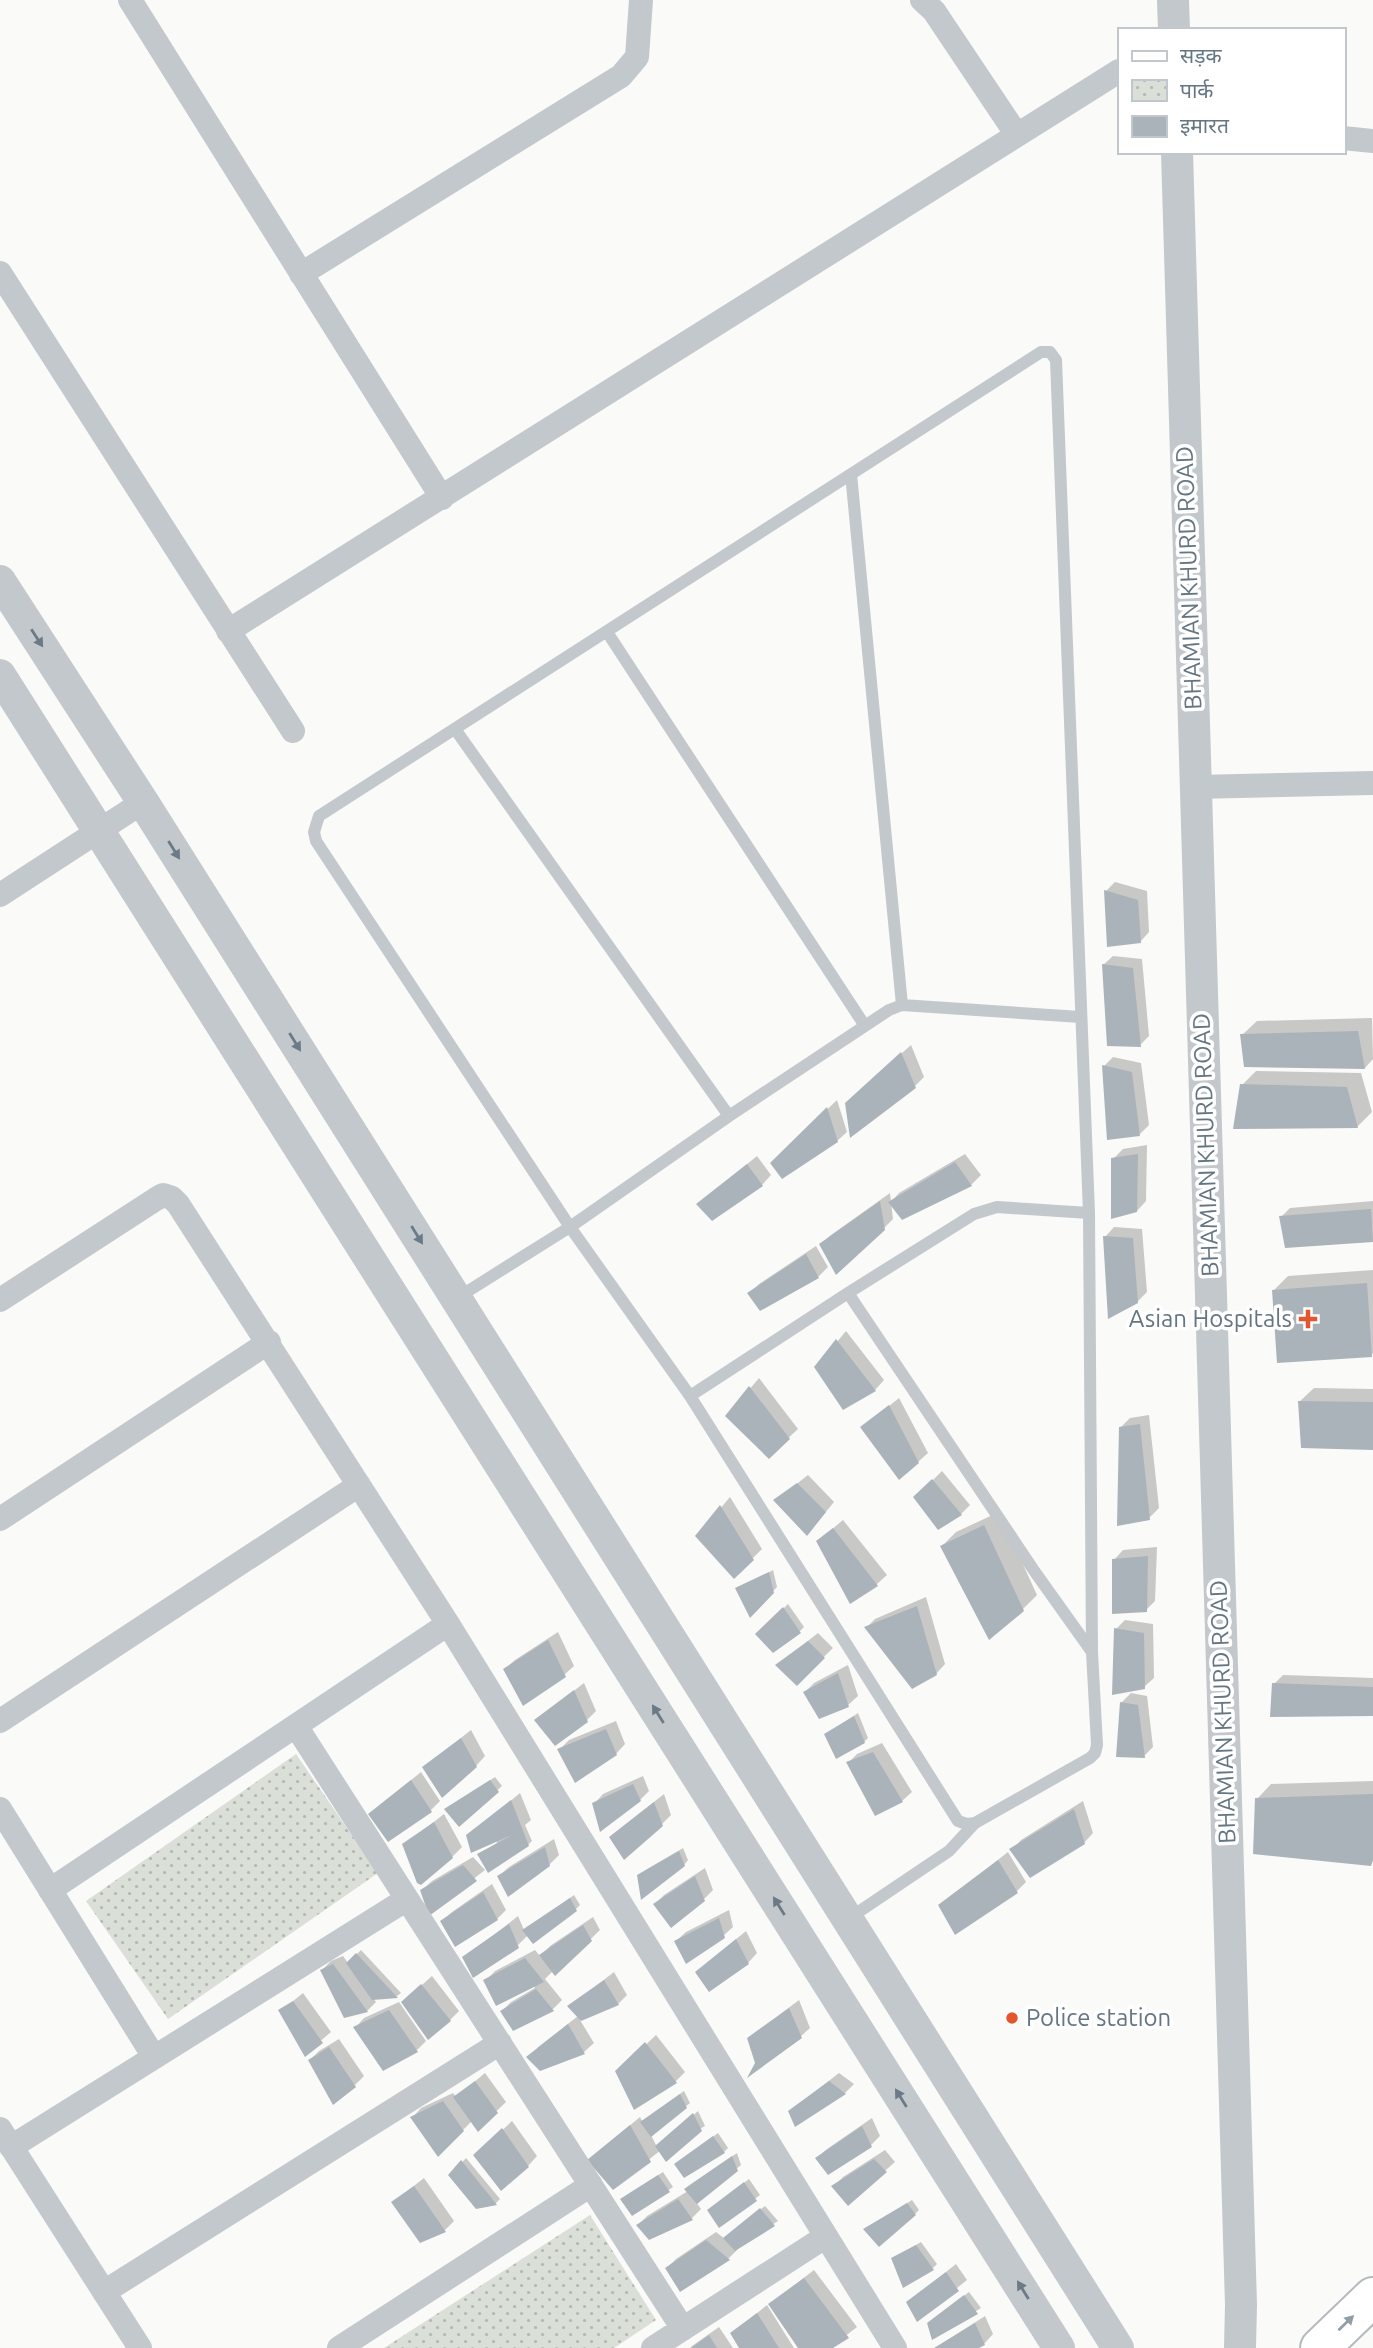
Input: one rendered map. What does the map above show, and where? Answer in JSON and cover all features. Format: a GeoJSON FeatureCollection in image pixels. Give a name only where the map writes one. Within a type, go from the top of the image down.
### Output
{"type":"FeatureCollection","features":[{"type":"Feature","properties":{"kind":"main road"},"geometry":{"type":"LineString","coordinates":[[1320,2348],[1373,2297]]}},
{"type":"Feature","properties":{"kind":"street"},"geometry":{"type":"LineString","coordinates":[[130,0],[442,498]]}},
{"type":"Feature","properties":{"kind":"street"},"geometry":{"type":"LineString","coordinates":[[302,274],[621,76],[636,57],[640,35],[640,0]]}},
{"type":"Feature","properties":{"kind":"street"},"geometry":{"type":"LineString","coordinates":[[922,0],[934,11],[1017,135]]}},
{"type":"Feature","properties":{"kind":"street"},"geometry":{"type":"LineString","coordinates":[[1173,0],[1174,28]]}},
{"type":"Feature","properties":{"kind":"street"},"geometry":{"type":"LineString","coordinates":[[228,631],[1118,72]]}},
{"type":"Feature","properties":{"kind":"street"},"geometry":{"type":"LineString","coordinates":[[1345,138],[1373,142]]}},
{"type":"Feature","properties":{"kind":"street","name":"BHAMIAN KHURD ROAD"},"geometry":{"type":"LineString","coordinates":[[1177,154],[1241,2305],[1240,2348]]}},
{"type":"Feature","properties":{"kind":"street"},"geometry":{"type":"LineString","coordinates":[[0,273],[293,731]]}},
{"type":"Feature","properties":{"kind":"street"},"geometry":{"type":"LineString","coordinates":[[0,581],[457,1298],[1118,2348]]}},
{"type":"Feature","properties":{"kind":"street"},"geometry":{"type":"LineString","coordinates":[[0,675],[1059,2348]]}},
{"type":"Feature","properties":{"kind":"street"},"geometry":{"type":"LineString","coordinates":[[1195,787],[1373,783]]}},
{"type":"Feature","properties":{"kind":"street"},"geometry":{"type":"LineString","coordinates":[[0,895],[143,802]]}},
{"type":"Feature","properties":{"kind":"street"},"geometry":{"type":"LineString","coordinates":[[0,1300],[163,1195],[178,1204],[448,1624],[895,2348]]}},
{"type":"Feature","properties":{"kind":"street"},"geometry":{"type":"LineString","coordinates":[[0,1519],[269,1342]]}},
{"type":"Feature","properties":{"kind":"street"},"geometry":{"type":"LineString","coordinates":[[0,1721],[359,1485]]}},
{"type":"Feature","properties":{"kind":"street"},"geometry":{"type":"LineString","coordinates":[[51,1890],[448,1624]]}},
{"type":"Feature","properties":{"kind":"street"},"geometry":{"type":"LineString","coordinates":[[296,1726],[683,2329]]}},
{"type":"Feature","properties":{"kind":"street"},"geometry":{"type":"LineString","coordinates":[[0,1809],[155,2057]]}},
{"type":"Feature","properties":{"kind":"street"},"geometry":{"type":"LineString","coordinates":[[140,2348],[6,2138],[155,2057],[407,1899]]}},
{"type":"Feature","properties":{"kind":"street"},"geometry":{"type":"LineString","coordinates":[[104,2292],[500,2043]]}},
{"type":"Feature","properties":{"kind":"street"},"geometry":{"type":"LineString","coordinates":[[339,2348],[591,2185]]}},
{"type":"Feature","properties":{"kind":"street"},"geometry":{"type":"LineString","coordinates":[[653,2348],[825,2237]]}},
{"type":"Feature","properties":{"kind":"lane"},"geometry":{"type":"LineString","coordinates":[[848,1919],[948,1851],[975,1823],[1095,1753],[1097,1745],[1092,1652],[1089,1213],[1056,360],[1050,352],[1041,352],[318,816],[314,832],[316,841],[570,1227],[690,1396],[958,1821],[975,1823]]}},
{"type":"Feature","properties":{"kind":"lane"},"geometry":{"type":"LineString","coordinates":[[851,474],[902,1005]]}},
{"type":"Feature","properties":{"kind":"lane"},"geometry":{"type":"LineString","coordinates":[[607,632],[865,1026]]}},
{"type":"Feature","properties":{"kind":"lane"},"geometry":{"type":"LineString","coordinates":[[455,729],[729,1116]]}},
{"type":"Feature","properties":{"kind":"lane"},"geometry":{"type":"LineString","coordinates":[[457,1298],[570,1227],[729,1116],[889,1010],[902,1005],[1080,1017]]}},
{"type":"Feature","properties":{"kind":"lane"},"geometry":{"type":"LineString","coordinates":[[690,1396],[974,1214],[997,1207],[1089,1213]]}},
{"type":"Feature","properties":{"kind":"lane"},"geometry":{"type":"LineString","coordinates":[[848,1293],[1035,1572],[1092,1652]]}},
{"type":"Feature","properties":{"kind":"green space"},"geometry":{"type":"Polygon","coordinates":[[[296,1754],[378,1873],[168,2019],[86,1901],[296,1754]]]}},
{"type":"Feature","properties":{"kind":"green space"},"geometry":{"type":"Polygon","coordinates":[[[590,2215],[656,2320],[614,2348],[384,2348],[590,2215]]]}},
{"type":"Feature","properties":{"kind":"building"},"geometry":{"type":"Polygon","coordinates":[[[1104,890],[1138,900],[1141,943],[1107,947],[1104,890]]]}},
{"type":"Feature","properties":{"kind":"building"},"geometry":{"type":"Polygon","coordinates":[[[1102,964],[1133,968],[1141,1047],[1107,1046],[1102,964]]]}},
{"type":"Feature","properties":{"kind":"building"},"geometry":{"type":"Polygon","coordinates":[[[1358,1031],[1365,1069],[1244,1067],[1240,1034],[1358,1031]]]}},
{"type":"Feature","properties":{"kind":"building"},"geometry":{"type":"Polygon","coordinates":[[[901,1052],[916,1088],[850,1138],[845,1103],[901,1052]]]}},
{"type":"Feature","properties":{"kind":"building"},"geometry":{"type":"Polygon","coordinates":[[[1102,1065],[1132,1072],[1140,1136],[1107,1140],[1102,1065]]]}},
{"type":"Feature","properties":{"kind":"building"},"geometry":{"type":"Polygon","coordinates":[[[1240,1084],[1347,1087],[1358,1128],[1233,1129],[1240,1084]]]}},
{"type":"Feature","properties":{"kind":"building"},"geometry":{"type":"Polygon","coordinates":[[[827,1107],[838,1142],[782,1179],[770,1163],[827,1107]]]}},
{"type":"Feature","properties":{"kind":"building"},"geometry":{"type":"Polygon","coordinates":[[[1138,1154],[1137,1212],[1111,1219],[1111,1158],[1138,1154]]]}},
{"type":"Feature","properties":{"kind":"building"},"geometry":{"type":"Polygon","coordinates":[[[955,1162],[972,1186],[902,1220],[888,1202],[955,1162]]]}},
{"type":"Feature","properties":{"kind":"building"},"geometry":{"type":"Polygon","coordinates":[[[747,1164],[763,1186],[712,1221],[696,1204],[747,1164]]]}},
{"type":"Feature","properties":{"kind":"building"},"geometry":{"type":"Polygon","coordinates":[[[880,1201],[885,1230],[836,1275],[819,1244],[880,1201]]]}},
{"type":"Feature","properties":{"kind":"building"},"geometry":{"type":"Polygon","coordinates":[[[1371,1209],[1373,1242],[1285,1248],[1279,1216],[1371,1209]]]}},
{"type":"Feature","properties":{"kind":"building"},"geometry":{"type":"Polygon","coordinates":[[[1103,1236],[1133,1238],[1138,1303],[1108,1319],[1103,1236]]]}},
{"type":"Feature","properties":{"kind":"building"},"geometry":{"type":"Polygon","coordinates":[[[806,1254],[819,1278],[760,1311],[747,1293],[806,1254]]]}},
{"type":"Feature","properties":{"kind":"building"},"geometry":{"type":"Polygon","coordinates":[[[1367,1283],[1372,1357],[1277,1363],[1272,1290],[1367,1283]]]}},
{"type":"Feature","properties":{"kind":"building"},"geometry":{"type":"Polygon","coordinates":[[[836,1339],[876,1391],[843,1410],[814,1367],[836,1339]]]}},
{"type":"Feature","properties":{"kind":"building"},"geometry":{"type":"Polygon","coordinates":[[[749,1386],[790,1439],[769,1459],[725,1416],[749,1386]]]}},
{"type":"Feature","properties":{"kind":"building"},"geometry":{"type":"Polygon","coordinates":[[[1298,1401],[1373,1402],[1373,1450],[1301,1448],[1298,1401]]]}},
{"type":"Feature","properties":{"kind":"building"},"geometry":{"type":"Polygon","coordinates":[[[889,1405],[919,1463],[899,1480],[860,1427],[889,1405]]]}},
{"type":"Feature","properties":{"kind":"building"},"geometry":{"type":"Polygon","coordinates":[[[1140,1424],[1150,1520],[1117,1526],[1119,1427],[1140,1424]]]}},
{"type":"Feature","properties":{"kind":"building"},"geometry":{"type":"Polygon","coordinates":[[[932,1479],[962,1515],[938,1530],[913,1497],[932,1479]]]}},
{"type":"Feature","properties":{"kind":"building"},"geometry":{"type":"Polygon","coordinates":[[[797,1483],[826,1512],[807,1536],[773,1500],[797,1483]]]}},
{"type":"Feature","properties":{"kind":"building"},"geometry":{"type":"Polygon","coordinates":[[[720,1505],[754,1560],[734,1579],[695,1536],[720,1505]]]}},
{"type":"Feature","properties":{"kind":"building"},"geometry":{"type":"Polygon","coordinates":[[[984,1525],[1024,1611],[989,1640],[940,1546],[984,1525]]]}},
{"type":"Feature","properties":{"kind":"building"},"geometry":{"type":"Polygon","coordinates":[[[833,1528],[878,1586],[850,1604],[816,1541],[833,1528]]]}},
{"type":"Feature","properties":{"kind":"building"},"geometry":{"type":"Polygon","coordinates":[[[1148,1556],[1147,1612],[1112,1614],[1112,1559],[1148,1556]]]}},
{"type":"Feature","properties":{"kind":"building"},"geometry":{"type":"Polygon","coordinates":[[[769,1572],[774,1593],[750,1618],[735,1588],[769,1572]]]}},
{"type":"Feature","properties":{"kind":"building"},"geometry":{"type":"Polygon","coordinates":[[[917,1606],[937,1675],[912,1689],[864,1627],[917,1606]]]}},
{"type":"Feature","properties":{"kind":"building"},"geometry":{"type":"Polygon","coordinates":[[[783,1607],[801,1633],[773,1653],[755,1634],[783,1607]]]}},
{"type":"Feature","properties":{"kind":"building"},"geometry":{"type":"Polygon","coordinates":[[[1114,1628],[1144,1633],[1145,1689],[1112,1695],[1114,1628]]]}},
{"type":"Feature","properties":{"kind":"building"},"geometry":{"type":"Polygon","coordinates":[[[548,1640],[566,1677],[523,1706],[503,1669],[548,1640]]]}},
{"type":"Feature","properties":{"kind":"building"},"geometry":{"type":"Polygon","coordinates":[[[808,1641],[825,1658],[797,1686],[775,1665],[808,1641]]]}},
{"type":"Feature","properties":{"kind":"building"},"geometry":{"type":"Polygon","coordinates":[[[838,1673],[849,1707],[819,1719],[803,1692],[838,1673]]]}},
{"type":"Feature","properties":{"kind":"building"},"geometry":{"type":"Polygon","coordinates":[[[1272,1683],[1373,1687],[1373,1716],[1270,1717],[1272,1683]]]}},
{"type":"Feature","properties":{"kind":"building"},"geometry":{"type":"Polygon","coordinates":[[[574,1690],[588,1722],[555,1746],[534,1720],[574,1690]]]}},
{"type":"Feature","properties":{"kind":"building"},"geometry":{"type":"Polygon","coordinates":[[[1120,1702],[1138,1705],[1145,1758],[1116,1757],[1120,1702]]]}},
{"type":"Feature","properties":{"kind":"building"},"geometry":{"type":"Polygon","coordinates":[[[854,1716],[865,1743],[836,1759],[824,1734],[854,1716]]]}},
{"type":"Feature","properties":{"kind":"building"},"geometry":{"type":"Polygon","coordinates":[[[606,1729],[617,1755],[575,1783],[557,1749],[606,1729]]]}},
{"type":"Feature","properties":{"kind":"building"},"geometry":{"type":"Polygon","coordinates":[[[461,1738],[477,1767],[442,1798],[422,1767],[461,1738]]]}},
{"type":"Feature","properties":{"kind":"building"},"geometry":{"type":"Polygon","coordinates":[[[873,1752],[903,1802],[875,1816],[846,1762],[873,1752]]]}},
{"type":"Feature","properties":{"kind":"building"},"geometry":{"type":"Polygon","coordinates":[[[411,1780],[432,1812],[388,1842],[368,1814],[411,1780]]]}},
{"type":"Feature","properties":{"kind":"building"},"geometry":{"type":"Polygon","coordinates":[[[490,1780],[499,1792],[459,1827],[444,1809],[490,1780]]]}},
{"type":"Feature","properties":{"kind":"building"},"geometry":{"type":"Polygon","coordinates":[[[633,1784],[641,1801],[600,1832],[592,1803],[633,1784]]]}},
{"type":"Feature","properties":{"kind":"building"},"geometry":{"type":"Polygon","coordinates":[[[1373,1794],[1371,1866],[1253,1854],[1255,1798],[1373,1794]]]}},
{"type":"Feature","properties":{"kind":"building"},"geometry":{"type":"Polygon","coordinates":[[[511,1800],[529,1846],[488,1873],[477,1854],[514,1834],[471,1853],[466,1835],[511,1800]]]}},
{"type":"Feature","properties":{"kind":"building"},"geometry":{"type":"Polygon","coordinates":[[[654,1802],[663,1826],[624,1860],[609,1837],[654,1802]]]}},
{"type":"Feature","properties":{"kind":"building"},"geometry":{"type":"Polygon","coordinates":[[[1074,1809],[1085,1844],[1030,1878],[1009,1849],[1074,1809]]]}},
{"type":"Feature","properties":{"kind":"building"},"geometry":{"type":"Polygon","coordinates":[[[434,1822],[453,1858],[421,1885],[417,1883],[402,1844],[434,1822]]]}},
{"type":"Feature","properties":{"kind":"building"},"geometry":{"type":"Polygon","coordinates":[[[545,1847],[550,1866],[508,1897],[497,1876],[545,1847]]]}},
{"type":"Feature","properties":{"kind":"building"},"geometry":{"type":"Polygon","coordinates":[[[679,1851],[685,1866],[641,1900],[637,1875],[679,1851]]]}},
{"type":"Feature","properties":{"kind":"building"},"geometry":{"type":"Polygon","coordinates":[[[998,1860],[1018,1893],[955,1935],[938,1905],[998,1860]]]}},
{"type":"Feature","properties":{"kind":"building"},"geometry":{"type":"Polygon","coordinates":[[[463,1865],[477,1881],[429,1916],[420,1890],[463,1865]]]}},
{"type":"Feature","properties":{"kind":"building"},"geometry":{"type":"Polygon","coordinates":[[[695,1876],[705,1901],[671,1928],[653,1904],[695,1876]]]}},
{"type":"Feature","properties":{"kind":"building"},"geometry":{"type":"Polygon","coordinates":[[[483,1892],[498,1920],[455,1947],[440,1921],[483,1892]]]}},
{"type":"Feature","properties":{"kind":"building"},"geometry":{"type":"Polygon","coordinates":[[[570,1898],[577,1911],[533,1944],[522,1930],[570,1898]]]}},
{"type":"Feature","properties":{"kind":"building"},"geometry":{"type":"Polygon","coordinates":[[[719,1918],[725,1938],[686,1964],[674,1941],[719,1918]]]}},
{"type":"Feature","properties":{"kind":"building"},"geometry":{"type":"Polygon","coordinates":[[[509,1924],[519,1948],[473,1978],[462,1957],[509,1924]]]}},
{"type":"Feature","properties":{"kind":"building"},"geometry":{"type":"Polygon","coordinates":[[[583,1925],[592,1941],[555,1976],[539,1955],[583,1925]]]}},
{"type":"Feature","properties":{"kind":"building"},"geometry":{"type":"Polygon","coordinates":[[[736,1939],[749,1964],[709,1992],[695,1972],[736,1939]]]}},
{"type":"Feature","properties":{"kind":"building"},"geometry":{"type":"Polygon","coordinates":[[[356,1953],[398,1998],[372,2000],[346,1963],[356,1953]]]}},
{"type":"Feature","properties":{"kind":"building"},"geometry":{"type":"Polygon","coordinates":[[[525,1958],[544,1982],[496,2006],[483,1980],[525,1958]]]}},
{"type":"Feature","properties":{"kind":"building"},"geometry":{"type":"Polygon","coordinates":[[[333,1964],[368,2012],[344,2018],[320,1970],[333,1964]]]}},
{"type":"Feature","properties":{"kind":"building"},"geometry":{"type":"Polygon","coordinates":[[[604,1980],[619,2005],[581,2021],[567,2006],[604,1980]]]}},
{"type":"Feature","properties":{"kind":"building"},"geometry":{"type":"Polygon","coordinates":[[[421,1984],[451,2021],[428,2040],[401,2002],[421,1984]]]}},
{"type":"Feature","properties":{"kind":"building"},"geometry":{"type":"Polygon","coordinates":[[[536,1989],[554,2011],[513,2031],[500,2011],[536,1989]]]}},
{"type":"Feature","properties":{"kind":"building"},"geometry":{"type":"Polygon","coordinates":[[[293,2001],[323,2043],[305,2057],[278,2010],[293,2001]]]}},
{"type":"Feature","properties":{"kind":"building"},"geometry":{"type":"Polygon","coordinates":[[[789,2008],[802,2038],[747,2078],[755,2063],[747,2038],[789,2008]]]}},
{"type":"Feature","properties":{"kind":"building"},"geometry":{"type":"Polygon","coordinates":[[[389,2010],[418,2052],[383,2071],[353,2027],[389,2010]]]}},
{"type":"Feature","properties":{"kind":"building"},"geometry":{"type":"Polygon","coordinates":[[[568,2024],[585,2054],[540,2071],[526,2057],[568,2024]]]}},
{"type":"Feature","properties":{"kind":"building"},"geometry":{"type":"Polygon","coordinates":[[[645,2042],[677,2083],[634,2110],[615,2071],[645,2042]]]}},
{"type":"Feature","properties":{"kind":"building"},"geometry":{"type":"Polygon","coordinates":[[[329,2047],[356,2087],[333,2105],[308,2060],[329,2047]]]}},
{"type":"Feature","properties":{"kind":"building"},"geometry":{"type":"Polygon","coordinates":[[[475,2081],[498,2113],[478,2132],[453,2097],[475,2081]]]}},
{"type":"Feature","properties":{"kind":"building"},"geometry":{"type":"Polygon","coordinates":[[[829,2081],[846,2094],[795,2127],[788,2111],[829,2081]]]}},
{"type":"Feature","properties":{"kind":"building"},"geometry":{"type":"Polygon","coordinates":[[[680,2094],[687,2108],[651,2137],[640,2122],[680,2094]]]}},
{"type":"Feature","properties":{"kind":"building"},"geometry":{"type":"Polygon","coordinates":[[[443,2101],[464,2131],[438,2157],[410,2117],[443,2101]]]}},
{"type":"Feature","properties":{"kind":"building"},"geometry":{"type":"Polygon","coordinates":[[[693,2113],[702,2131],[666,2162],[655,2146],[693,2113]]]}},
{"type":"Feature","properties":{"kind":"building"},"geometry":{"type":"Polygon","coordinates":[[[630,2125],[651,2162],[613,2190],[587,2160],[630,2125]]]}},
{"type":"Feature","properties":{"kind":"building"},"geometry":{"type":"Polygon","coordinates":[[[862,2126],[872,2147],[828,2175],[815,2158],[862,2126]]]}},
{"type":"Feature","properties":{"kind":"building"},"geometry":{"type":"Polygon","coordinates":[[[502,2128],[529,2167],[501,2191],[473,2155],[502,2128]]]}},
{"type":"Feature","properties":{"kind":"building"},"geometry":{"type":"Polygon","coordinates":[[[713,2136],[725,2153],[684,2178],[674,2164],[713,2136]]]}},
{"type":"Feature","properties":{"kind":"building"},"geometry":{"type":"Polygon","coordinates":[[[732,2156],[738,2171],[697,2204],[684,2189],[732,2156]]]}},
{"type":"Feature","properties":{"kind":"building"},"geometry":{"type":"Polygon","coordinates":[[[874,2159],[887,2172],[848,2206],[831,2186],[874,2159]]]}},
{"type":"Feature","properties":{"kind":"building"},"geometry":{"type":"Polygon","coordinates":[[[461,2160],[497,2205],[476,2209],[448,2175],[461,2160]]]}},
{"type":"Feature","properties":{"kind":"building"},"geometry":{"type":"Polygon","coordinates":[[[658,2175],[670,2192],[632,2216],[620,2199],[658,2175]]]}},
{"type":"Feature","properties":{"kind":"building"},"geometry":{"type":"Polygon","coordinates":[[[744,2182],[757,2201],[719,2228],[707,2210],[744,2182]]]}},
{"type":"Feature","properties":{"kind":"building"},"geometry":{"type":"Polygon","coordinates":[[[414,2186],[446,2232],[420,2243],[391,2202],[414,2186]]]}},
{"type":"Feature","properties":{"kind":"building"},"geometry":{"type":"Polygon","coordinates":[[[678,2199],[693,2220],[649,2240],[636,2225],[678,2199]]]}},
{"type":"Feature","properties":{"kind":"building"},"geometry":{"type":"Polygon","coordinates":[[[907,2203],[916,2215],[879,2247],[863,2229],[907,2203]]]}},
{"type":"Feature","properties":{"kind":"building"},"geometry":{"type":"Polygon","coordinates":[[[760,2208],[775,2226],[735,2251],[723,2238],[760,2208]]]}},
{"type":"Feature","properties":{"kind":"building"},"geometry":{"type":"Polygon","coordinates":[[[706,2240],[730,2260],[680,2292],[665,2268],[706,2240]]]}},
{"type":"Feature","properties":{"kind":"building"},"geometry":{"type":"Polygon","coordinates":[[[916,2245],[934,2270],[903,2288],[891,2258],[916,2245]]]}},
{"type":"Feature","properties":{"kind":"building"},"geometry":{"type":"Polygon","coordinates":[[[946,2272],[959,2291],[917,2322],[906,2302],[946,2272]]]}},
{"type":"Feature","properties":{"kind":"building"},"geometry":{"type":"Polygon","coordinates":[[[804,2278],[849,2338],[833,2348],[798,2348],[768,2304],[804,2278]]]}},
{"type":"Feature","properties":{"kind":"building"},"geometry":{"type":"Polygon","coordinates":[[[964,2295],[978,2314],[932,2340],[927,2323],[964,2295]]]}},
{"type":"Feature","properties":{"kind":"building"},"geometry":{"type":"Polygon","coordinates":[[[757,2313],[779,2348],[739,2348],[730,2333],[757,2313]]]}},
{"type":"Feature","properties":{"kind":"building"},"geometry":{"type":"Polygon","coordinates":[[[975,2323],[985,2345],[979,2348],[934,2348],[975,2323]]]}},
{"type":"Feature","properties":{"kind":"building"},"geometry":{"type":"Polygon","coordinates":[[[709,2335],[717,2348],[691,2348],[709,2335]]]}},
{"type":"Feature","properties":{"kind":"place","name":"Asian Hospitals"},"geometry":{"type":"Point","coordinates":[1308,1319]}},
{"type":"Feature","properties":{"kind":"place","name":"Police station"},"geometry":{"type":"Point","coordinates":[1012,2018]}}]}
